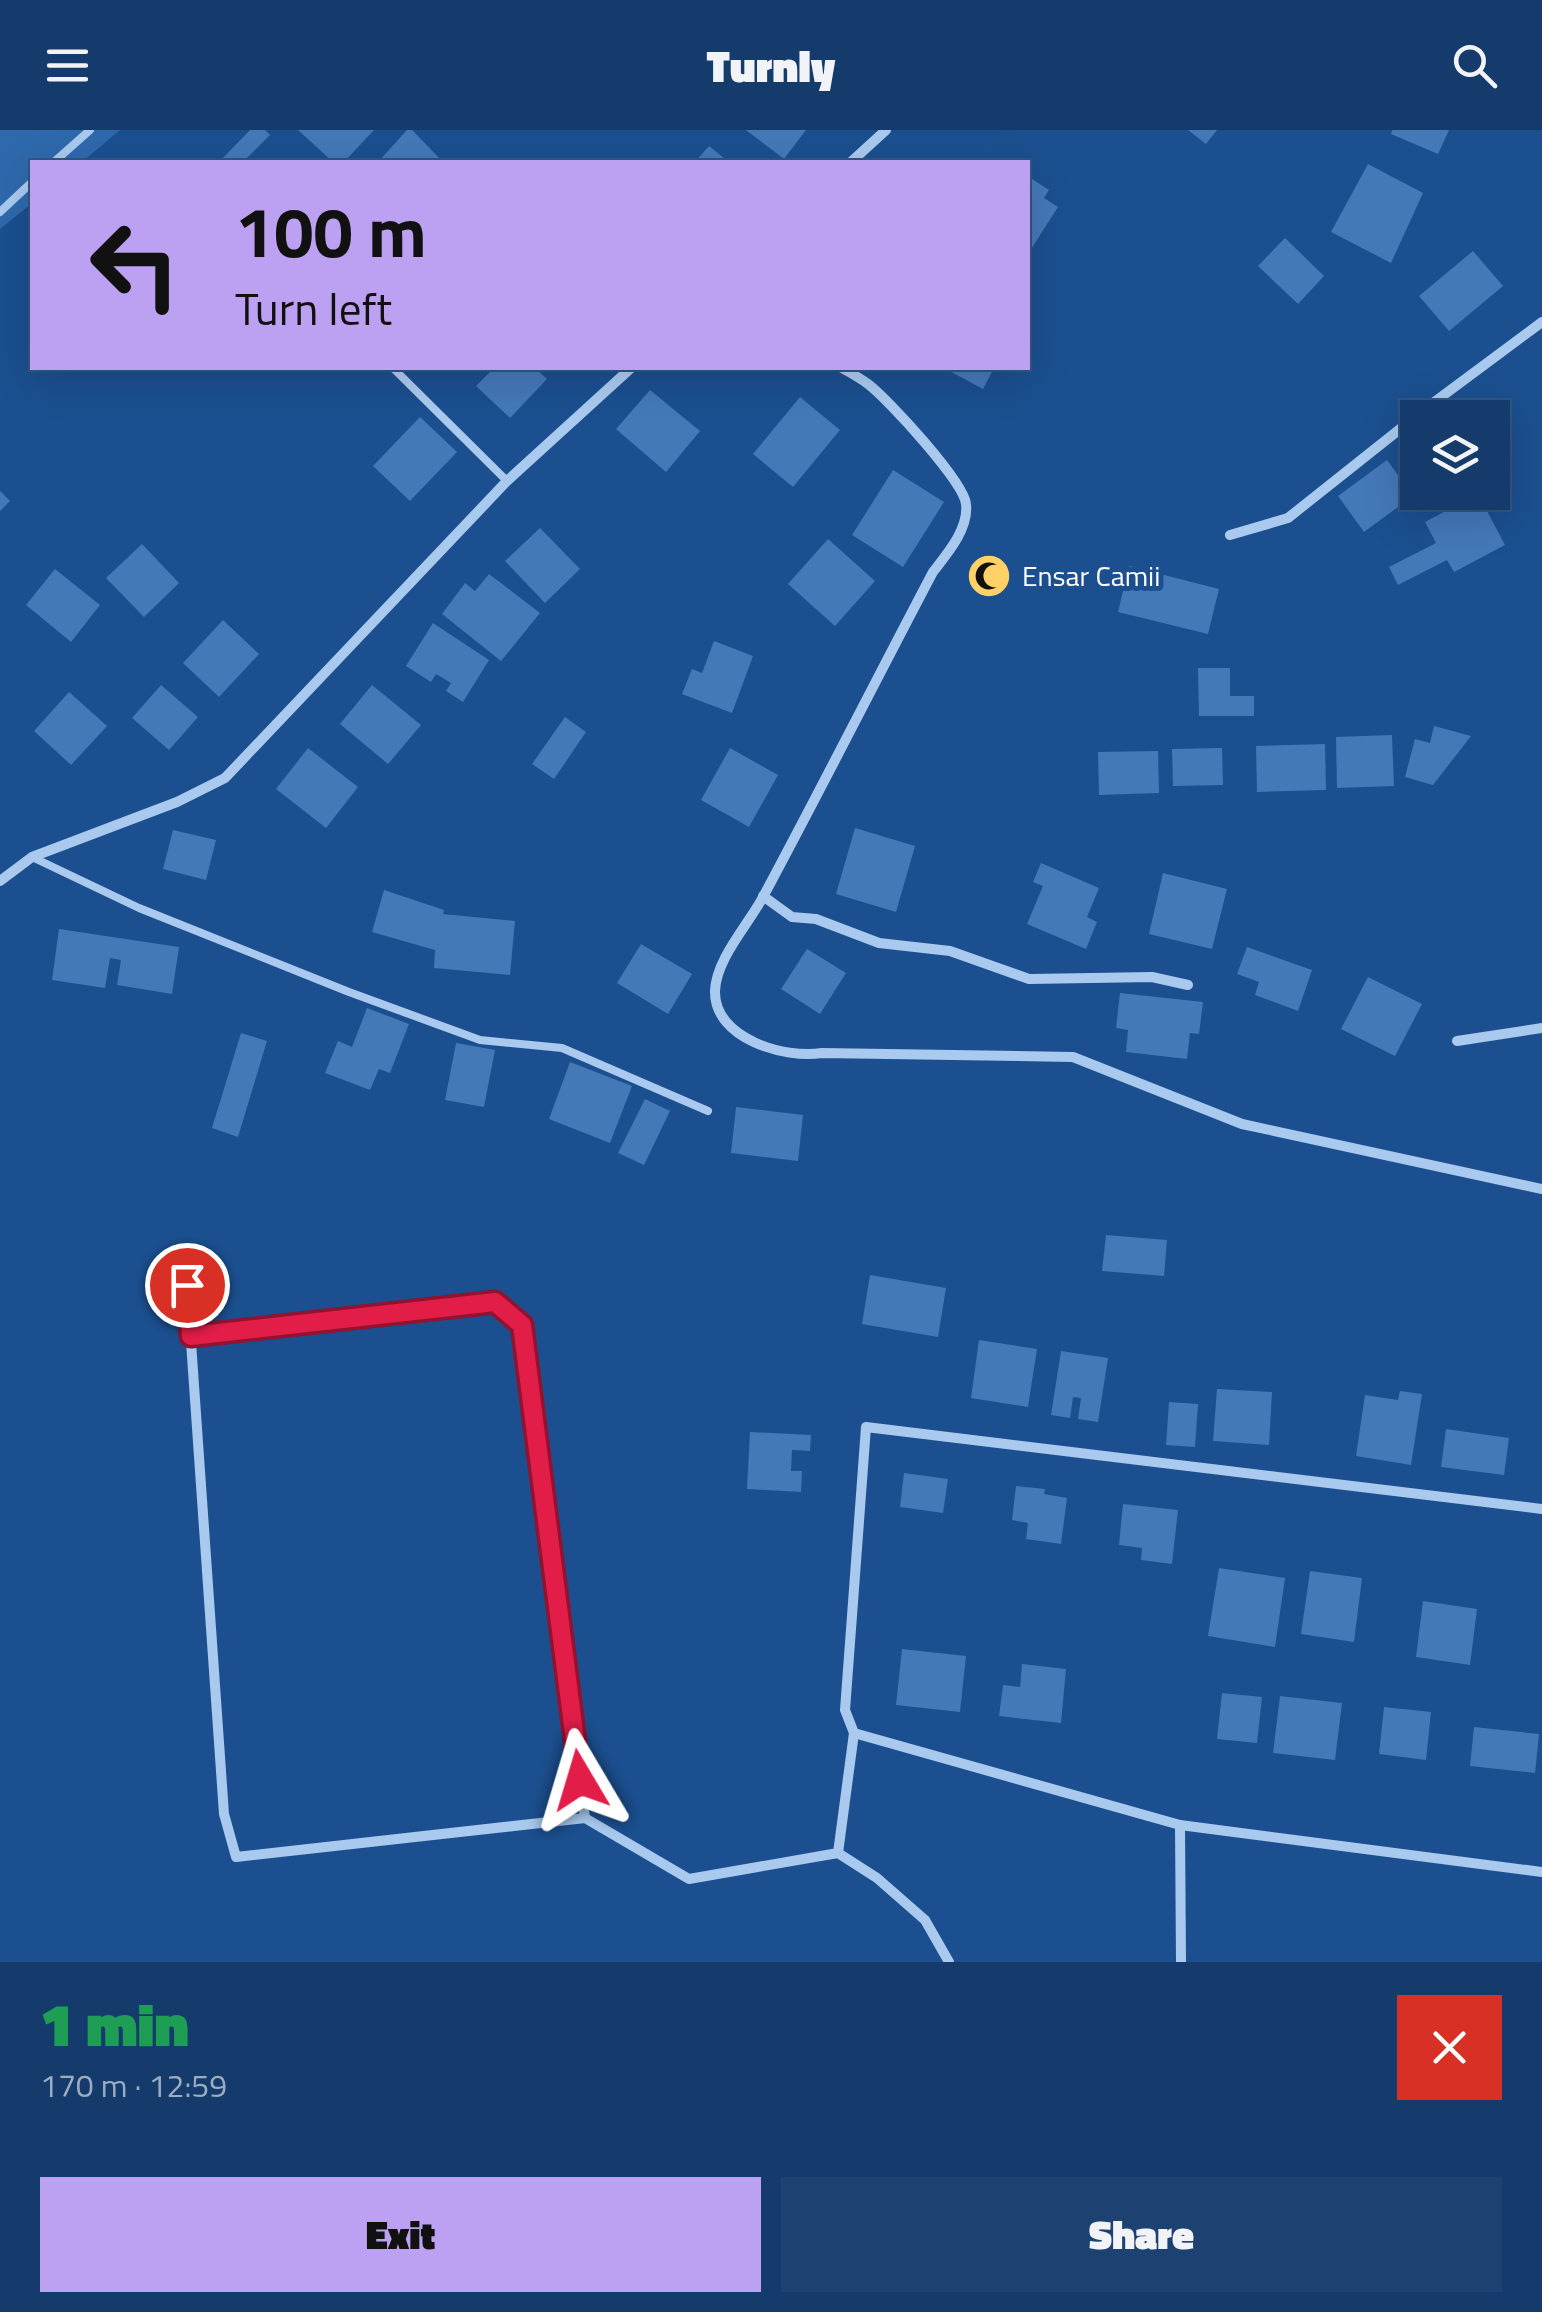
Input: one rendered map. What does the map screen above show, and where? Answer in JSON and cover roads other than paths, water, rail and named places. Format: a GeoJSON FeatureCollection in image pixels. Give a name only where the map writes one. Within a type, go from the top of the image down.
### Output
{"type":"FeatureCollection","features":[{"type":"Feature","properties":{"kind":"street"},"geometry":{"type":"LineString","coordinates":[[853,160],[886,130]]}},
{"type":"Feature","properties":{"kind":"street"},"geometry":{"type":"LineString","coordinates":[[1230,535],[1288,518],[1542,322]]}},
{"type":"Feature","properties":{"kind":"street"},"geometry":{"type":"LineString","coordinates":[[0,881],[32,856],[177,802],[226,778],[507,481],[628,370]]}},
{"type":"Feature","properties":{"kind":"street"},"geometry":{"type":"LineString","coordinates":[[845,370],[890,404],[955,479],[966,503],[963,523],[953,548],[932,572],[763,896],[725,961],[715,989],[718,1009],[726,1020],[742,1034],[769,1048],[803,1056],[840,1053],[1074,1057],[1242,1124],[1542,1189]]}},
{"type":"Feature","properties":{"kind":"street"},"geometry":{"type":"LineString","coordinates":[[763,896],[792,917],[829,922],[879,943],[950,952],[1030,978],[1152,977],[1188,985]]}},
{"type":"Feature","properties":{"kind":"street"},"geometry":{"type":"LineString","coordinates":[[1456,1041],[1542,1028]]}},
{"type":"Feature","properties":{"kind":"street"},"geometry":{"type":"LineString","coordinates":[[187,1285],[224,1814],[236,1857],[584,1818],[688,1879],[838,1853],[878,1878],[925,1920],[949,1962]]}},
{"type":"Feature","properties":{"kind":"street"},"geometry":{"type":"LineString","coordinates":[[191,1336],[495,1302],[522,1325],[584,1818]]}},
{"type":"Feature","properties":{"kind":"street"},"geometry":{"type":"LineString","coordinates":[[838,1853],[854,1733],[845,1710],[866,1427],[1542,1509]]}},
{"type":"Feature","properties":{"kind":"street"},"geometry":{"type":"LineString","coordinates":[[854,1733],[1180,1825],[1542,1872]]}},
{"type":"Feature","properties":{"kind":"street"},"geometry":{"type":"LineString","coordinates":[[1180,1825],[1181,1962]]}},
{"type":"Feature","properties":{"kind":"lane"},"geometry":{"type":"LineString","coordinates":[[56,160],[90,130]]}},
{"type":"Feature","properties":{"kind":"lane"},"geometry":{"type":"LineString","coordinates":[[0,212],[30,184]]}},
{"type":"Feature","properties":{"kind":"lane"},"geometry":{"type":"LineString","coordinates":[[395,370],[507,481]]}},
{"type":"Feature","properties":{"kind":"lane"},"geometry":{"type":"LineString","coordinates":[[32,856],[139,908],[349,992],[480,1040],[562,1048],[708,1111]]}},
{"type":"Feature","properties":{"kind":"place","name":"Ensar Camii"},"geometry":{"type":"Point","coordinates":[989,576]}}]}
